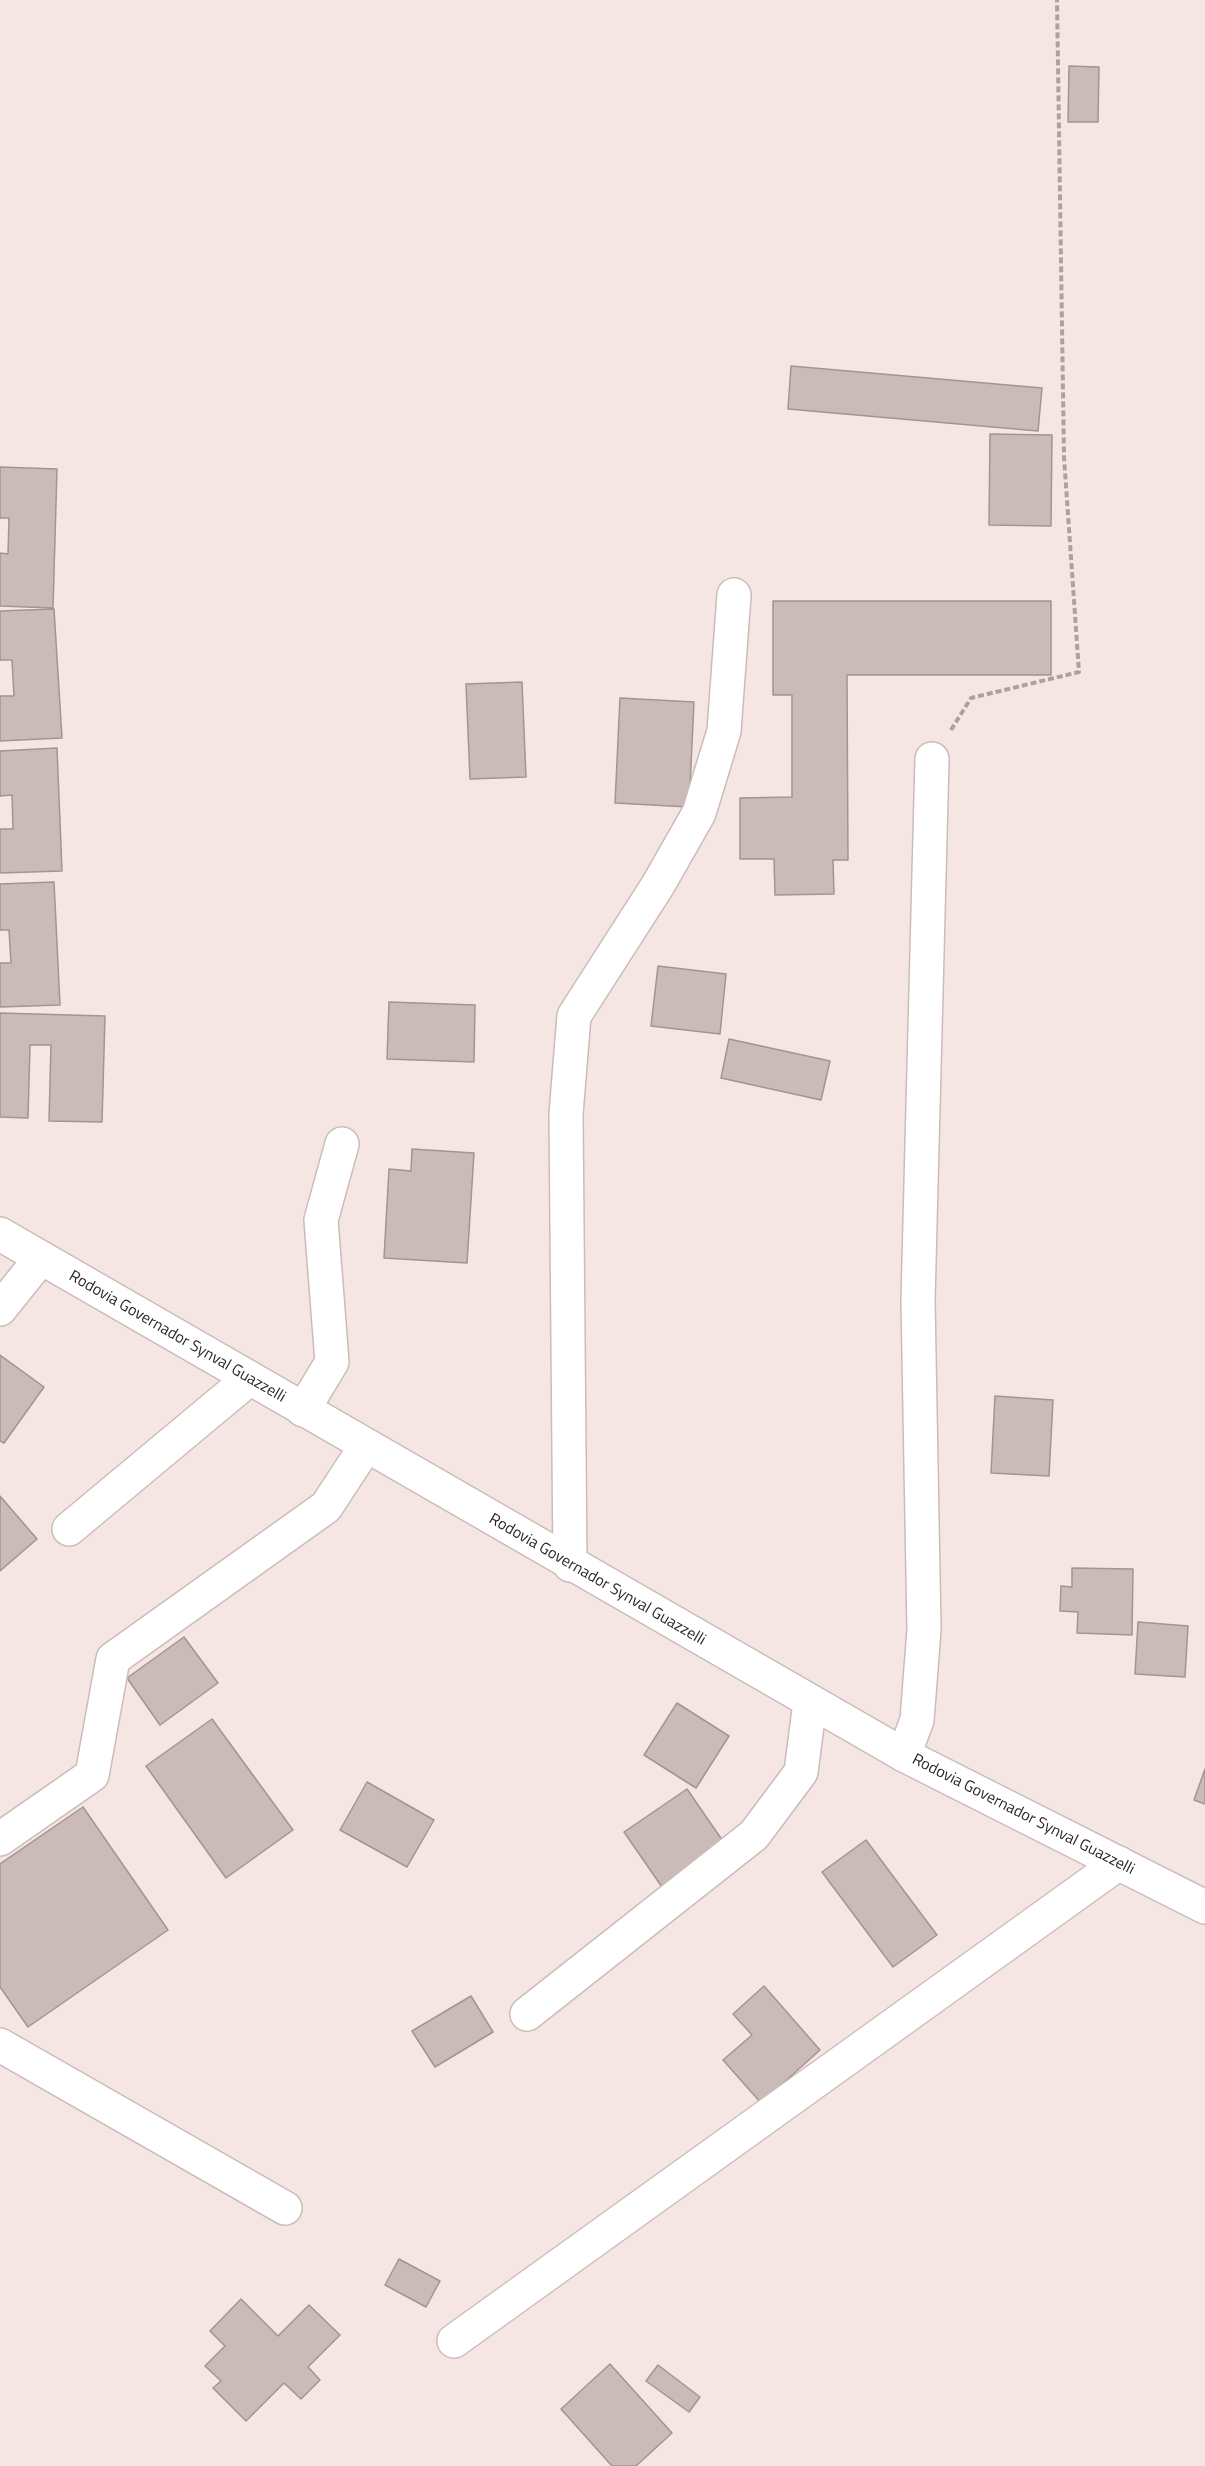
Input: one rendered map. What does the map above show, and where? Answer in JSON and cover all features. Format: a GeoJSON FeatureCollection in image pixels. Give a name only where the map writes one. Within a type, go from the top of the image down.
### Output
{"type":"FeatureCollection","features":[{"type":"Feature","properties":{"kind":"main road"},"geometry":{"type":"LineString","coordinates":[[570,1565],[566,1114],[574,1016],[658,885],[699,813],[724,731],[734,595]]}},
{"type":"Feature","properties":{"kind":"main road"},"geometry":{"type":"LineString","coordinates":[[904,1755],[917,1720],[924,1630],[918,1300],[932,759]]}},
{"type":"Feature","properties":{"kind":"main road"},"geometry":{"type":"LineString","coordinates":[[303,1410],[332,1362],[321,1221],[342,1144]]}},
{"type":"Feature","properties":{"kind":"main road","name":"Rodovia Governador Synval Guazzelli"},"geometry":{"type":"LineString","coordinates":[[0,1234],[570,1565],[904,1755],[1205,1907]]}},
{"type":"Feature","properties":{"kind":"main road"},"geometry":{"type":"LineString","coordinates":[[0,1309],[41,1258]]}},
{"type":"Feature","properties":{"kind":"main road"},"geometry":{"type":"LineString","coordinates":[[69,1529],[249,1379]]}},
{"type":"Feature","properties":{"kind":"main road"},"geometry":{"type":"LineString","coordinates":[[0,1839],[92,1775],[113,1659],[326,1507],[366,1446]]}},
{"type":"Feature","properties":{"kind":"main road"},"geometry":{"type":"LineString","coordinates":[[527,2014],[754,1835],[801,1772],[810,1702]]}},
{"type":"Feature","properties":{"kind":"main road"},"geometry":{"type":"LineString","coordinates":[[454,2341],[1119,1863]]}},
{"type":"Feature","properties":{"kind":"main road"},"geometry":{"type":"LineString","coordinates":[[0,2045],[285,2208]]}},
{"type":"Feature","properties":{"kind":"path"},"geometry":{"type":"LineString","coordinates":[[932,759],[971,698],[1079,672],[1064,457],[1058,0]]}},
{"type":"Feature","properties":{"kind":"building"},"geometry":{"type":"Polygon","coordinates":[[[1069,66],[1099,67],[1098,122],[1068,122],[1069,66]]]}},
{"type":"Feature","properties":{"kind":"building"},"geometry":{"type":"Polygon","coordinates":[[[791,366],[1042,388],[1038,431],[788,409],[791,366]]]}},
{"type":"Feature","properties":{"kind":"building"},"geometry":{"type":"Polygon","coordinates":[[[990,434],[1052,435],[1051,526],[989,525],[990,434]]]}},
{"type":"Feature","properties":{"kind":"building"},"geometry":{"type":"Polygon","coordinates":[[[0,467],[57,469],[53,608],[0,606],[0,553],[8,554],[9,518],[0,518],[0,467]]]}},
{"type":"Feature","properties":{"kind":"building"},"geometry":{"type":"Polygon","coordinates":[[[773,601],[1051,601],[1051,675],[847,675],[848,860],[833,860],[834,894],[775,895],[774,859],[740,859],[740,798],[792,797],[792,695],[773,695],[773,601]]]}},
{"type":"Feature","properties":{"kind":"building"},"geometry":{"type":"Polygon","coordinates":[[[54,609],[62,738],[0,741],[0,696],[14,696],[12,660],[0,660],[0,611],[54,609]]]}},
{"type":"Feature","properties":{"kind":"building"},"geometry":{"type":"Polygon","coordinates":[[[522,682],[526,777],[470,779],[466,684],[522,682]]]}},
{"type":"Feature","properties":{"kind":"building"},"geometry":{"type":"Polygon","coordinates":[[[620,698],[694,702],[689,807],[615,803],[620,698]]]}},
{"type":"Feature","properties":{"kind":"building"},"geometry":{"type":"Polygon","coordinates":[[[57,748],[62,871],[0,873],[0,829],[13,829],[12,795],[0,796],[0,751],[57,748]]]}},
{"type":"Feature","properties":{"kind":"building"},"geometry":{"type":"Polygon","coordinates":[[[54,882],[60,1005],[0,1007],[0,963],[11,963],[9,930],[0,930],[0,884],[54,882]]]}},
{"type":"Feature","properties":{"kind":"building"},"geometry":{"type":"Polygon","coordinates":[[[658,966],[726,974],[720,1034],[651,1026],[658,966]]]}},
{"type":"Feature","properties":{"kind":"building"},"geometry":{"type":"Polygon","coordinates":[[[389,1002],[475,1005],[474,1062],[387,1059],[389,1002]]]}},
{"type":"Feature","properties":{"kind":"building"},"geometry":{"type":"Polygon","coordinates":[[[0,1013],[105,1016],[102,1122],[49,1121],[51,1045],[30,1045],[28,1118],[0,1117],[0,1013]]]}},
{"type":"Feature","properties":{"kind":"building"},"geometry":{"type":"Polygon","coordinates":[[[729,1039],[830,1061],[821,1100],[721,1078],[729,1039]]]}},
{"type":"Feature","properties":{"kind":"building"},"geometry":{"type":"Polygon","coordinates":[[[412,1149],[474,1153],[467,1263],[384,1258],[389,1169],[411,1171],[412,1149]]]}},
{"type":"Feature","properties":{"kind":"building"},"geometry":{"type":"Polygon","coordinates":[[[0,1355],[44,1387],[4,1443],[0,1441],[0,1355]]]}},
{"type":"Feature","properties":{"kind":"building"},"geometry":{"type":"Polygon","coordinates":[[[995,1396],[1053,1400],[1049,1476],[991,1473],[995,1396]]]}},
{"type":"Feature","properties":{"kind":"building"},"geometry":{"type":"Polygon","coordinates":[[[0,1496],[37,1539],[0,1571],[0,1496]]]}},
{"type":"Feature","properties":{"kind":"building"},"geometry":{"type":"Polygon","coordinates":[[[1072,1568],[1133,1569],[1132,1635],[1077,1633],[1078,1612],[1060,1611],[1061,1586],[1072,1587],[1072,1568]]]}},
{"type":"Feature","properties":{"kind":"building"},"geometry":{"type":"Polygon","coordinates":[[[1138,1622],[1188,1626],[1185,1677],[1135,1674],[1138,1622]]]}},
{"type":"Feature","properties":{"kind":"building"},"geometry":{"type":"Polygon","coordinates":[[[184,1637],[218,1683],[160,1725],[127,1678],[184,1637]]]}},
{"type":"Feature","properties":{"kind":"building"},"geometry":{"type":"Polygon","coordinates":[[[677,1703],[729,1736],[696,1788],[644,1755],[677,1703]]]}},
{"type":"Feature","properties":{"kind":"building"},"geometry":{"type":"Polygon","coordinates":[[[212,1719],[293,1830],[226,1878],[146,1766],[212,1719]]]}},
{"type":"Feature","properties":{"kind":"building"},"geometry":{"type":"Polygon","coordinates":[[[1205,1769],[1205,1804],[1194,1800],[1205,1769]]]}},
{"type":"Feature","properties":{"kind":"building"},"geometry":{"type":"Polygon","coordinates":[[[367,1782],[434,1820],[407,1867],[340,1830],[367,1782]]]}},
{"type":"Feature","properties":{"kind":"building"},"geometry":{"type":"Polygon","coordinates":[[[687,1789],[727,1847],[664,1890],[624,1832],[687,1789]]]}},
{"type":"Feature","properties":{"kind":"building"},"geometry":{"type":"Polygon","coordinates":[[[83,1807],[168,1930],[28,2027],[0,1987],[0,1864],[83,1807]]]}},
{"type":"Feature","properties":{"kind":"building"},"geometry":{"type":"Polygon","coordinates":[[[866,1840],[937,1935],[893,1967],[822,1872],[866,1840]]]}},
{"type":"Feature","properties":{"kind":"building"},"geometry":{"type":"Polygon","coordinates":[[[764,1986],[820,2050],[761,2103],[723,2060],[752,2035],[733,2014],[764,1986]]]}},
{"type":"Feature","properties":{"kind":"building"},"geometry":{"type":"Polygon","coordinates":[[[471,1996],[493,2032],[435,2067],[412,2031],[471,1996]]]}},
{"type":"Feature","properties":{"kind":"building"},"geometry":{"type":"Polygon","coordinates":[[[399,2259],[440,2281],[426,2307],[385,2285],[399,2259]]]}},
{"type":"Feature","properties":{"kind":"building"},"geometry":{"type":"Polygon","coordinates":[[[241,2299],[278,2336],[309,2305],[340,2335],[308,2367],[320,2380],[301,2399],[284,2383],[246,2421],[213,2388],[221,2381],[205,2366],[225,2346],[210,2331],[241,2299]]]}},
{"type":"Feature","properties":{"kind":"building"},"geometry":{"type":"Polygon","coordinates":[[[610,2364],[672,2433],[636,2466],[612,2466],[561,2409],[610,2364]]]}},
{"type":"Feature","properties":{"kind":"building"},"geometry":{"type":"Polygon","coordinates":[[[658,2365],[700,2397],[689,2412],[646,2381],[658,2365]]]}}]}
